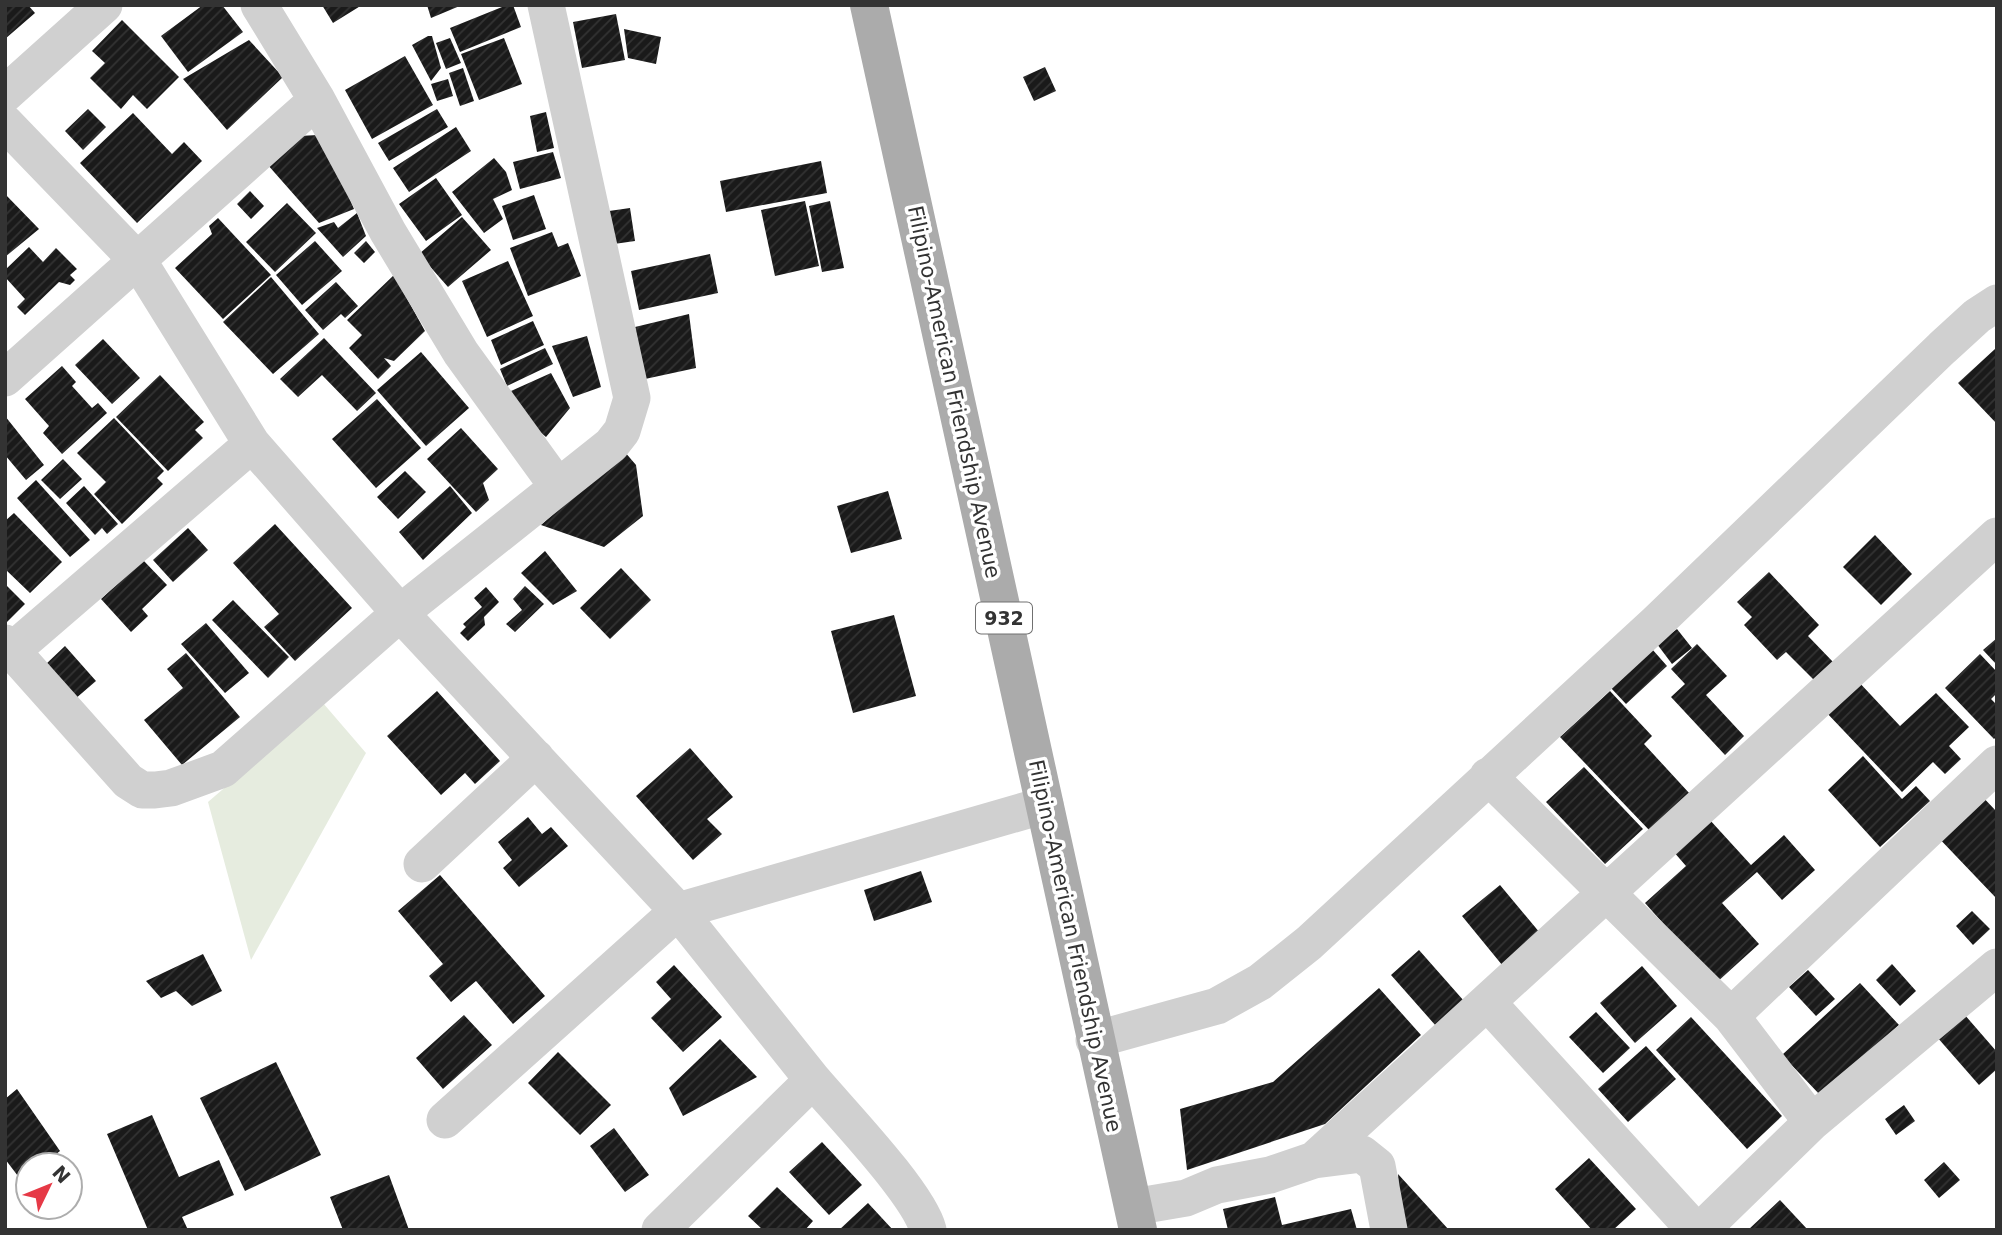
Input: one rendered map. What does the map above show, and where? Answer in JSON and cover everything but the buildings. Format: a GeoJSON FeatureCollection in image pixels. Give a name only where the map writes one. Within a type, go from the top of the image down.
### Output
{"type":"FeatureCollection","features":[{"type":"Feature","properties":{"kind":"main road","name":"Filipino-American Friendship Avenue"},"geometry":{"type":"LineString","coordinates":[[869,5],[1094,1040],[1136,1218]]}},
{"type":"Feature","properties":{"kind":"street"},"geometry":{"type":"LineString","coordinates":[[5,94],[104,5]]}},
{"type":"Feature","properties":{"kind":"street"},"geometry":{"type":"LineString","coordinates":[[259,5],[317,100],[388,232],[461,353],[558,487]]}},
{"type":"Feature","properties":{"kind":"street"},"geometry":{"type":"LineString","coordinates":[[252,444],[9,646],[128,781],[142,790],[171,788],[223,769],[400,613],[611,444],[622,431],[632,398],[546,5]]}},
{"type":"Feature","properties":{"kind":"street"},"geometry":{"type":"LineString","coordinates":[[5,378],[139,262],[317,100]]}},
{"type":"Feature","properties":{"kind":"street"},"geometry":{"type":"LineString","coordinates":[[5,123],[139,262],[252,444],[400,613],[678,911],[901,1186],[925,1218],[928,1230]]}},
{"type":"Feature","properties":{"kind":"street"},"geometry":{"type":"LineString","coordinates":[[1094,1040],[1217,1006],[1259,982],[1309,943],[1656,623],[1942,348],[1977,316],[1997,303]]}},
{"type":"Feature","properties":{"kind":"street"},"geometry":{"type":"LineString","coordinates":[[1314,1160],[1997,536]]}},
{"type":"Feature","properties":{"kind":"street"},"geometry":{"type":"LineString","coordinates":[[422,864],[536,758]]}},
{"type":"Feature","properties":{"kind":"street"},"geometry":{"type":"LineString","coordinates":[[1731,1016],[1997,764]]}},
{"type":"Feature","properties":{"kind":"street"},"geometry":{"type":"LineString","coordinates":[[1488,776],[1604,894],[1731,1016],[1812,1122]]}},
{"type":"Feature","properties":{"kind":"street"},"geometry":{"type":"LineString","coordinates":[[445,1120],[678,911],[1045,805]]}},
{"type":"Feature","properties":{"kind":"street"},"geometry":{"type":"LineString","coordinates":[[1701,1230],[1812,1122],[1997,967]]}},
{"type":"Feature","properties":{"kind":"street"},"geometry":{"type":"LineString","coordinates":[[1488,1003],[1695,1230]]}},
{"type":"Feature","properties":{"kind":"street"},"geometry":{"type":"LineString","coordinates":[[660,1230],[813,1080]]}},
{"type":"Feature","properties":{"kind":"street"},"geometry":{"type":"LineString","coordinates":[[1136,1218],[1217,1185],[1270,1175],[1314,1160],[1362,1154],[1377,1166],[1389,1230]]}},
{"type":"Feature","properties":{"kind":"shaded area"},"geometry":{"type":"Polygon","coordinates":[[[323,703],[366,753],[251,960],[208,802],[323,703]]]}}]}
